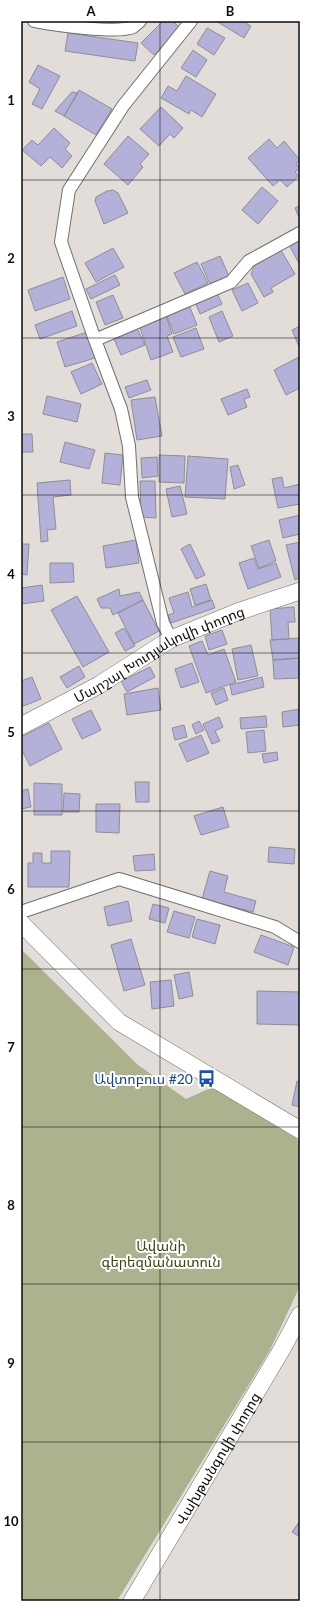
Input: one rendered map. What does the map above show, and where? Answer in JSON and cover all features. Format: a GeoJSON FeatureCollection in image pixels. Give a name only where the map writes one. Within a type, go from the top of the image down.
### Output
{"type":"FeatureCollection","features":[{"type":"Feature","properties":{"kind":"street"},"geometry":{"type":"LineString","coordinates":[[34,21],[66,26],[115,30],[132,27],[140,21]]}},
{"type":"Feature","properties":{"kind":"street"},"geometry":{"type":"LineString","coordinates":[[171,639],[163,623],[132,497],[130,446],[121,409],[61,242],[69,190],[135,90],[191,21]]}},
{"type":"Feature","properties":{"kind":"street"},"geometry":{"type":"LineString","coordinates":[[95,340],[231,282],[249,260],[300,233]]}},
{"type":"Feature","properties":{"kind":"street","name":"Մարշալ Խուդյակովի փողոց"},"geometry":{"type":"LineString","coordinates":[[21,726],[99,685],[171,639],[237,612],[300,591]]}},
{"type":"Feature","properties":{"kind":"street"},"geometry":{"type":"LineString","coordinates":[[21,912],[119,879],[276,927],[300,942]]}},
{"type":"Feature","properties":{"kind":"street"},"geometry":{"type":"LineString","coordinates":[[21,924],[119,1022],[300,1130]]}},
{"type":"Feature","properties":{"kind":"street","name":"Վախթանգովի փողոց"},"geometry":{"type":"LineString","coordinates":[[132,1601],[282,1349],[300,1315]]}},
{"type":"Feature","properties":{"kind":"green space","name":"Ավանի գերեզմանատուն"},"geometry":{"type":"Polygon","coordinates":[[[21,949],[138,1065],[186,1099],[213,1087],[300,1141],[300,1286],[270,1350],[117,1601],[21,1601],[21,949]]]}},
{"type":"Feature","properties":{"kind":"building"},"geometry":{"type":"Polygon","coordinates":[[[163,21],[173,21],[180,28],[154,55],[141,43],[163,21]]]}},
{"type":"Feature","properties":{"kind":"building"},"geometry":{"type":"Polygon","coordinates":[[[216,21],[242,21],[251,26],[244,38],[216,21]]]}},
{"type":"Feature","properties":{"kind":"building"},"geometry":{"type":"Polygon","coordinates":[[[207,28],[225,38],[214,55],[197,44],[207,28]]]}},
{"type":"Feature","properties":{"kind":"building"},"geometry":{"type":"Polygon","coordinates":[[[68,33],[138,43],[135,61],[65,51],[68,33]]]}},
{"type":"Feature","properties":{"kind":"building"},"geometry":{"type":"Polygon","coordinates":[[[193,50],[207,60],[196,77],[181,68],[193,50]]]}},
{"type":"Feature","properties":{"kind":"building"},"geometry":{"type":"Polygon","coordinates":[[[38,65],[60,76],[42,109],[32,104],[40,89],[29,82],[38,65]]]}},
{"type":"Feature","properties":{"kind":"building"},"geometry":{"type":"Polygon","coordinates":[[[186,76],[216,94],[202,117],[191,110],[189,114],[161,98],[168,86],[177,91],[186,76]]]}},
{"type":"Feature","properties":{"kind":"building"},"geometry":{"type":"Polygon","coordinates":[[[79,90],[112,109],[96,135],[64,116],[79,90]]]}},
{"type":"Feature","properties":{"kind":"building"},"geometry":{"type":"Polygon","coordinates":[[[72,92],[78,93],[64,116],[55,111],[72,92]]]}},
{"type":"Feature","properties":{"kind":"building"},"geometry":{"type":"Polygon","coordinates":[[[161,107],[183,128],[174,138],[170,134],[159,146],[140,129],[161,107]]]}},
{"type":"Feature","properties":{"kind":"building"},"geometry":{"type":"Polygon","coordinates":[[[54,128],[70,143],[65,149],[72,156],[62,168],[50,157],[41,166],[22,150],[32,140],[38,145],[54,128]]]}},
{"type":"Feature","properties":{"kind":"building"},"geometry":{"type":"Polygon","coordinates":[[[128,136],[149,154],[140,164],[143,167],[128,185],[104,164],[128,136]]]}},
{"type":"Feature","properties":{"kind":"building"},"geometry":{"type":"Polygon","coordinates":[[[269,139],[277,148],[284,141],[300,160],[296,164],[300,168],[295,172],[299,176],[287,187],[280,180],[273,186],[248,158],[269,139]]]}},
{"type":"Feature","properties":{"kind":"building"},"geometry":{"type":"Polygon","coordinates":[[[262,187],[278,201],[258,224],[242,210],[262,187]]]}},
{"type":"Feature","properties":{"kind":"building"},"geometry":{"type":"Polygon","coordinates":[[[113,190],[118,193],[128,213],[104,224],[95,201],[96,197],[107,191],[113,190]]]}},
{"type":"Feature","properties":{"kind":"building"},"geometry":{"type":"Polygon","coordinates":[[[300,205],[300,220],[295,208],[300,205]]]}},
{"type":"Feature","properties":{"kind":"building"},"geometry":{"type":"Polygon","coordinates":[[[300,239],[300,265],[289,245],[300,239]]]}},
{"type":"Feature","properties":{"kind":"building"},"geometry":{"type":"Polygon","coordinates":[[[279,247],[295,274],[271,288],[273,292],[264,297],[251,274],[256,261],[279,247]]]}},
{"type":"Feature","properties":{"kind":"building"},"geometry":{"type":"Polygon","coordinates":[[[113,248],[124,267],[96,282],[85,263],[113,248]]]}},
{"type":"Feature","properties":{"kind":"building"},"geometry":{"type":"Polygon","coordinates":[[[220,256],[229,276],[210,284],[201,264],[220,256]]]}},
{"type":"Feature","properties":{"kind":"building"},"geometry":{"type":"Polygon","coordinates":[[[197,262],[208,283],[185,294],[174,273],[197,262]]]}},
{"type":"Feature","properties":{"kind":"building"},"geometry":{"type":"Polygon","coordinates":[[[115,275],[120,285],[91,299],[86,289],[115,275]]]}},
{"type":"Feature","properties":{"kind":"building"},"geometry":{"type":"Polygon","coordinates":[[[63,277],[70,299],[35,311],[28,290],[63,277]]]}},
{"type":"Feature","properties":{"kind":"building"},"geometry":{"type":"Polygon","coordinates":[[[248,283],[258,303],[242,311],[232,290],[248,283]]]}},
{"type":"Feature","properties":{"kind":"building"},"geometry":{"type":"Polygon","coordinates":[[[217,293],[222,304],[200,314],[195,302],[217,293]]]}},
{"type":"Feature","properties":{"kind":"building"},"geometry":{"type":"Polygon","coordinates":[[[113,295],[123,318],[105,325],[96,302],[113,295]]]}},
{"type":"Feature","properties":{"kind":"building"},"geometry":{"type":"Polygon","coordinates":[[[189,305],[197,325],[174,334],[166,314],[189,305]]]}},
{"type":"Feature","properties":{"kind":"building"},"geometry":{"type":"Polygon","coordinates":[[[72,311],[77,326],[40,339],[35,325],[72,311]]]}},
{"type":"Feature","properties":{"kind":"building"},"geometry":{"type":"Polygon","coordinates":[[[222,311],[233,336],[219,342],[209,317],[222,311]]]}},
{"type":"Feature","properties":{"kind":"building"},"geometry":{"type":"Polygon","coordinates":[[[166,316],[172,334],[167,336],[173,352],[151,360],[139,325],[166,316]]]}},
{"type":"Feature","properties":{"kind":"building"},"geometry":{"type":"Polygon","coordinates":[[[300,326],[300,349],[292,330],[300,326]]]}},
{"type":"Feature","properties":{"kind":"building"},"geometry":{"type":"Polygon","coordinates":[[[137,328],[145,345],[121,355],[114,339],[137,328]]]}},
{"type":"Feature","properties":{"kind":"building"},"geometry":{"type":"Polygon","coordinates":[[[196,328],[204,349],[181,357],[173,337],[196,328]]]}},
{"type":"Feature","properties":{"kind":"building"},"geometry":{"type":"Polygon","coordinates":[[[87,332],[95,358],[65,367],[57,342],[87,332]]]}},
{"type":"Feature","properties":{"kind":"building"},"geometry":{"type":"Polygon","coordinates":[[[299,357],[300,388],[286,395],[274,370],[299,357]]]}},
{"type":"Feature","properties":{"kind":"building"},"geometry":{"type":"Polygon","coordinates":[[[92,363],[102,384],[81,394],[71,372],[92,363]]]}},
{"type":"Feature","properties":{"kind":"building"},"geometry":{"type":"Polygon","coordinates":[[[147,380],[151,390],[129,398],[125,387],[147,380]]]}},
{"type":"Feature","properties":{"kind":"building"},"geometry":{"type":"Polygon","coordinates":[[[247,389],[250,397],[244,399],[247,407],[228,415],[221,399],[247,389]]]}},
{"type":"Feature","properties":{"kind":"building"},"geometry":{"type":"Polygon","coordinates":[[[47,396],[81,404],[77,422],[43,414],[47,396]]]}},
{"type":"Feature","properties":{"kind":"building"},"geometry":{"type":"Polygon","coordinates":[[[155,397],[162,436],[137,440],[131,400],[155,397]]]}},
{"type":"Feature","properties":{"kind":"building"},"geometry":{"type":"Polygon","coordinates":[[[21,434],[32,434],[33,452],[21,452],[21,434]]]}},
{"type":"Feature","properties":{"kind":"building"},"geometry":{"type":"Polygon","coordinates":[[[65,442],[95,450],[89,469],[60,462],[65,442]]]}},
{"type":"Feature","properties":{"kind":"building"},"geometry":{"type":"Polygon","coordinates":[[[105,453],[123,455],[120,485],[102,483],[105,453]]]}},
{"type":"Feature","properties":{"kind":"building"},"geometry":{"type":"Polygon","coordinates":[[[159,455],[185,456],[184,483],[159,482],[159,455]]]}},
{"type":"Feature","properties":{"kind":"building"},"geometry":{"type":"Polygon","coordinates":[[[188,456],[228,459],[225,499],[185,497],[188,456]]]}},
{"type":"Feature","properties":{"kind":"building"},"geometry":{"type":"Polygon","coordinates":[[[157,457],[158,476],[142,478],[141,458],[157,457]]]}},
{"type":"Feature","properties":{"kind":"building"},"geometry":{"type":"Polygon","coordinates":[[[238,465],[245,485],[234,489],[230,467],[238,465]]]}},
{"type":"Feature","properties":{"kind":"building"},"geometry":{"type":"Polygon","coordinates":[[[282,477],[284,488],[300,484],[300,504],[278,508],[272,479],[282,477]]]}},
{"type":"Feature","properties":{"kind":"building"},"geometry":{"type":"Polygon","coordinates":[[[70,480],[71,495],[53,497],[56,529],[47,530],[48,541],[41,542],[37,483],[70,480]]]}},
{"type":"Feature","properties":{"kind":"building"},"geometry":{"type":"Polygon","coordinates":[[[140,481],[155,481],[156,518],[141,517],[140,481]]]}},
{"type":"Feature","properties":{"kind":"building"},"geometry":{"type":"Polygon","coordinates":[[[180,486],[187,514],[172,517],[166,489],[180,486]]]}},
{"type":"Feature","properties":{"kind":"building"},"geometry":{"type":"Polygon","coordinates":[[[300,515],[300,534],[283,538],[279,520],[300,515]]]}},
{"type":"Feature","properties":{"kind":"building"},"geometry":{"type":"Polygon","coordinates":[[[136,540],[139,563],[106,568],[103,546],[136,540]]]}},
{"type":"Feature","properties":{"kind":"building"},"geometry":{"type":"Polygon","coordinates":[[[269,540],[276,561],[259,568],[251,546],[269,540]]]}},
{"type":"Feature","properties":{"kind":"building"},"geometry":{"type":"Polygon","coordinates":[[[300,542],[300,578],[295,580],[286,545],[300,542]]]}},
{"type":"Feature","properties":{"kind":"building"},"geometry":{"type":"Polygon","coordinates":[[[21,544],[29,544],[27,575],[21,574],[21,544]]]}},
{"type":"Feature","properties":{"kind":"building"},"geometry":{"type":"Polygon","coordinates":[[[190,544],[205,575],[196,579],[181,549],[190,544]]]}},
{"type":"Feature","properties":{"kind":"building"},"geometry":{"type":"Polygon","coordinates":[[[254,558],[258,569],[276,563],[281,577],[248,589],[239,563],[254,558]]]}},
{"type":"Feature","properties":{"kind":"building"},"geometry":{"type":"Polygon","coordinates":[[[50,563],[73,563],[74,582],[50,583],[50,563]]]}},
{"type":"Feature","properties":{"kind":"building"},"geometry":{"type":"Polygon","coordinates":[[[206,584],[211,600],[195,605],[190,589],[206,584]]]}},
{"type":"Feature","properties":{"kind":"building"},"geometry":{"type":"Polygon","coordinates":[[[42,585],[44,601],[21,604],[21,588],[42,585]]]}},
{"type":"Feature","properties":{"kind":"building"},"geometry":{"type":"Polygon","coordinates":[[[119,589],[120,596],[139,592],[143,600],[113,615],[110,608],[101,608],[97,599],[119,589]]]}},
{"type":"Feature","properties":{"kind":"building"},"geometry":{"type":"Polygon","coordinates":[[[188,592],[192,607],[212,600],[215,608],[171,623],[168,615],[174,613],[169,598],[188,592]]]}},
{"type":"Feature","properties":{"kind":"building"},"geometry":{"type":"Polygon","coordinates":[[[77,596],[109,652],[83,667],[51,610],[77,596]]]}},
{"type":"Feature","properties":{"kind":"building"},"geometry":{"type":"Polygon","coordinates":[[[143,600],[159,631],[134,644],[118,613],[143,600]]]}},
{"type":"Feature","properties":{"kind":"building"},"geometry":{"type":"Polygon","coordinates":[[[294,607],[295,622],[288,622],[289,639],[272,640],[270,609],[294,607]]]}},
{"type":"Feature","properties":{"kind":"building"},"geometry":{"type":"Polygon","coordinates":[[[124,628],[135,646],[125,651],[115,633],[124,628]]]}},
{"type":"Feature","properties":{"kind":"building"},"geometry":{"type":"Polygon","coordinates":[[[222,630],[227,644],[209,650],[205,636],[222,630]]]}},
{"type":"Feature","properties":{"kind":"building"},"geometry":{"type":"Polygon","coordinates":[[[300,638],[300,658],[273,660],[270,640],[300,638]]]}},
{"type":"Feature","properties":{"kind":"building"},"geometry":{"type":"Polygon","coordinates":[[[202,641],[208,655],[224,649],[236,682],[206,693],[189,646],[202,641]]]}},
{"type":"Feature","properties":{"kind":"building"},"geometry":{"type":"Polygon","coordinates":[[[251,645],[258,676],[238,680],[232,649],[251,645]]]}},
{"type":"Feature","properties":{"kind":"building"},"geometry":{"type":"Polygon","coordinates":[[[300,658],[300,678],[274,679],[273,660],[300,658]]]}},
{"type":"Feature","properties":{"kind":"building"},"geometry":{"type":"Polygon","coordinates":[[[192,663],[199,682],[181,688],[175,669],[192,663]]]}},
{"type":"Feature","properties":{"kind":"building"},"geometry":{"type":"Polygon","coordinates":[[[79,666],[85,677],[67,688],[60,677],[79,666]]]}},
{"type":"Feature","properties":{"kind":"building"},"geometry":{"type":"Polygon","coordinates":[[[150,667],[155,677],[127,692],[121,681],[150,667]]]}},
{"type":"Feature","properties":{"kind":"building"},"geometry":{"type":"Polygon","coordinates":[[[32,677],[41,699],[21,707],[21,681],[32,677]]]}},
{"type":"Feature","properties":{"kind":"building"},"geometry":{"type":"Polygon","coordinates":[[[262,677],[264,687],[232,695],[230,685],[262,677]]]}},
{"type":"Feature","properties":{"kind":"building"},"geometry":{"type":"Polygon","coordinates":[[[158,688],[161,710],[127,715],[124,694],[158,688]]]}},
{"type":"Feature","properties":{"kind":"building"},"geometry":{"type":"Polygon","coordinates":[[[224,688],[228,700],[216,705],[211,693],[224,688]]]}},
{"type":"Feature","properties":{"kind":"building"},"geometry":{"type":"Polygon","coordinates":[[[300,709],[300,725],[283,727],[282,712],[300,709]]]}},
{"type":"Feature","properties":{"kind":"building"},"geometry":{"type":"Polygon","coordinates":[[[91,710],[101,730],[82,739],[72,719],[91,710]]]}},
{"type":"Feature","properties":{"kind":"building"},"geometry":{"type":"Polygon","coordinates":[[[266,716],[267,727],[241,729],[240,718],[266,716]]]}},
{"type":"Feature","properties":{"kind":"building"},"geometry":{"type":"Polygon","coordinates":[[[219,717],[223,727],[215,731],[220,741],[212,744],[203,724],[219,717]]]}},
{"type":"Feature","properties":{"kind":"building"},"geometry":{"type":"Polygon","coordinates":[[[199,721],[204,730],[196,734],[192,725],[199,721]]]}},
{"type":"Feature","properties":{"kind":"building"},"geometry":{"type":"Polygon","coordinates":[[[49,723],[62,749],[30,766],[21,748],[21,737],[49,723]]]}},
{"type":"Feature","properties":{"kind":"building"},"geometry":{"type":"Polygon","coordinates":[[[184,725],[187,737],[175,740],[172,728],[184,725]]]}},
{"type":"Feature","properties":{"kind":"building"},"geometry":{"type":"Polygon","coordinates":[[[264,730],[266,751],[248,753],[246,732],[264,730]]]}},
{"type":"Feature","properties":{"kind":"building"},"geometry":{"type":"Polygon","coordinates":[[[201,735],[209,753],[187,762],[179,744],[201,735]]]}},
{"type":"Feature","properties":{"kind":"building"},"geometry":{"type":"Polygon","coordinates":[[[277,752],[278,760],[264,763],[262,754],[277,752]]]}},
{"type":"Feature","properties":{"kind":"building"},"geometry":{"type":"Polygon","coordinates":[[[135,782],[149,782],[149,802],[136,802],[135,782]]]}},
{"type":"Feature","properties":{"kind":"building"},"geometry":{"type":"Polygon","coordinates":[[[34,783],[62,784],[62,815],[34,815],[34,783]]]}},
{"type":"Feature","properties":{"kind":"building"},"geometry":{"type":"Polygon","coordinates":[[[28,789],[31,807],[21,809],[21,791],[28,789]]]}},
{"type":"Feature","properties":{"kind":"building"},"geometry":{"type":"Polygon","coordinates":[[[64,793],[80,794],[79,812],[63,812],[64,793]]]}},
{"type":"Feature","properties":{"kind":"building"},"geometry":{"type":"Polygon","coordinates":[[[96,804],[120,804],[119,833],[96,832],[96,804]]]}},
{"type":"Feature","properties":{"kind":"building"},"geometry":{"type":"Polygon","coordinates":[[[223,807],[229,827],[201,835],[194,816],[223,807]]]}},
{"type":"Feature","properties":{"kind":"building"},"geometry":{"type":"Polygon","coordinates":[[[269,847],[295,849],[294,864],[268,862],[269,847]]]}},
{"type":"Feature","properties":{"kind":"building"},"geometry":{"type":"Polygon","coordinates":[[[51,851],[70,851],[69,887],[28,887],[28,863],[33,863],[33,853],[42,853],[42,863],[51,863],[51,851]]]}},
{"type":"Feature","properties":{"kind":"building"},"geometry":{"type":"Polygon","coordinates":[[[154,854],[155,870],[135,871],[133,856],[154,854]]]}},
{"type":"Feature","properties":{"kind":"building"},"geometry":{"type":"Polygon","coordinates":[[[210,871],[228,876],[224,892],[256,901],[253,912],[202,899],[210,871]]]}},
{"type":"Feature","properties":{"kind":"building"},"geometry":{"type":"Polygon","coordinates":[[[128,901],[132,921],[108,926],[104,907],[128,901]]]}},
{"type":"Feature","properties":{"kind":"building"},"geometry":{"type":"Polygon","coordinates":[[[153,904],[169,908],[165,923],[149,919],[153,904]]]}},
{"type":"Feature","properties":{"kind":"building"},"geometry":{"type":"Polygon","coordinates":[[[174,911],[195,917],[189,938],[167,932],[174,911]]]}},
{"type":"Feature","properties":{"kind":"building"},"geometry":{"type":"Polygon","coordinates":[[[197,919],[220,925],[215,944],[192,937],[197,919]]]}},
{"type":"Feature","properties":{"kind":"building"},"geometry":{"type":"Polygon","coordinates":[[[261,935],[294,947],[288,965],[254,952],[261,935]]]}},
{"type":"Feature","properties":{"kind":"building"},"geometry":{"type":"Polygon","coordinates":[[[131,939],[145,985],[124,991],[111,945],[131,939]]]}},
{"type":"Feature","properties":{"kind":"building"},"geometry":{"type":"Polygon","coordinates":[[[189,972],[193,996],[179,999],[174,975],[189,972]]]}},
{"type":"Feature","properties":{"kind":"building"},"geometry":{"type":"Polygon","coordinates":[[[171,980],[174,1006],[152,1009],[150,982],[171,980]]]}},
{"type":"Feature","properties":{"kind":"building"},"geometry":{"type":"Polygon","coordinates":[[[257,991],[300,992],[300,1025],[257,1024],[257,991]]]}},
{"type":"Feature","properties":{"kind":"building"},"geometry":{"type":"Polygon","coordinates":[[[297,1081],[300,1082],[300,1107],[292,1105],[297,1081]]]}},
{"type":"Feature","properties":{"kind":"building"},"geometry":{"type":"Polygon","coordinates":[[[300,1521],[300,1537],[292,1532],[300,1521]]]}},
{"type":"Feature","properties":{"kind":"place","name":"Ավտոբուս #20"},"geometry":{"type":"Point","coordinates":[206,1078]}}]}
